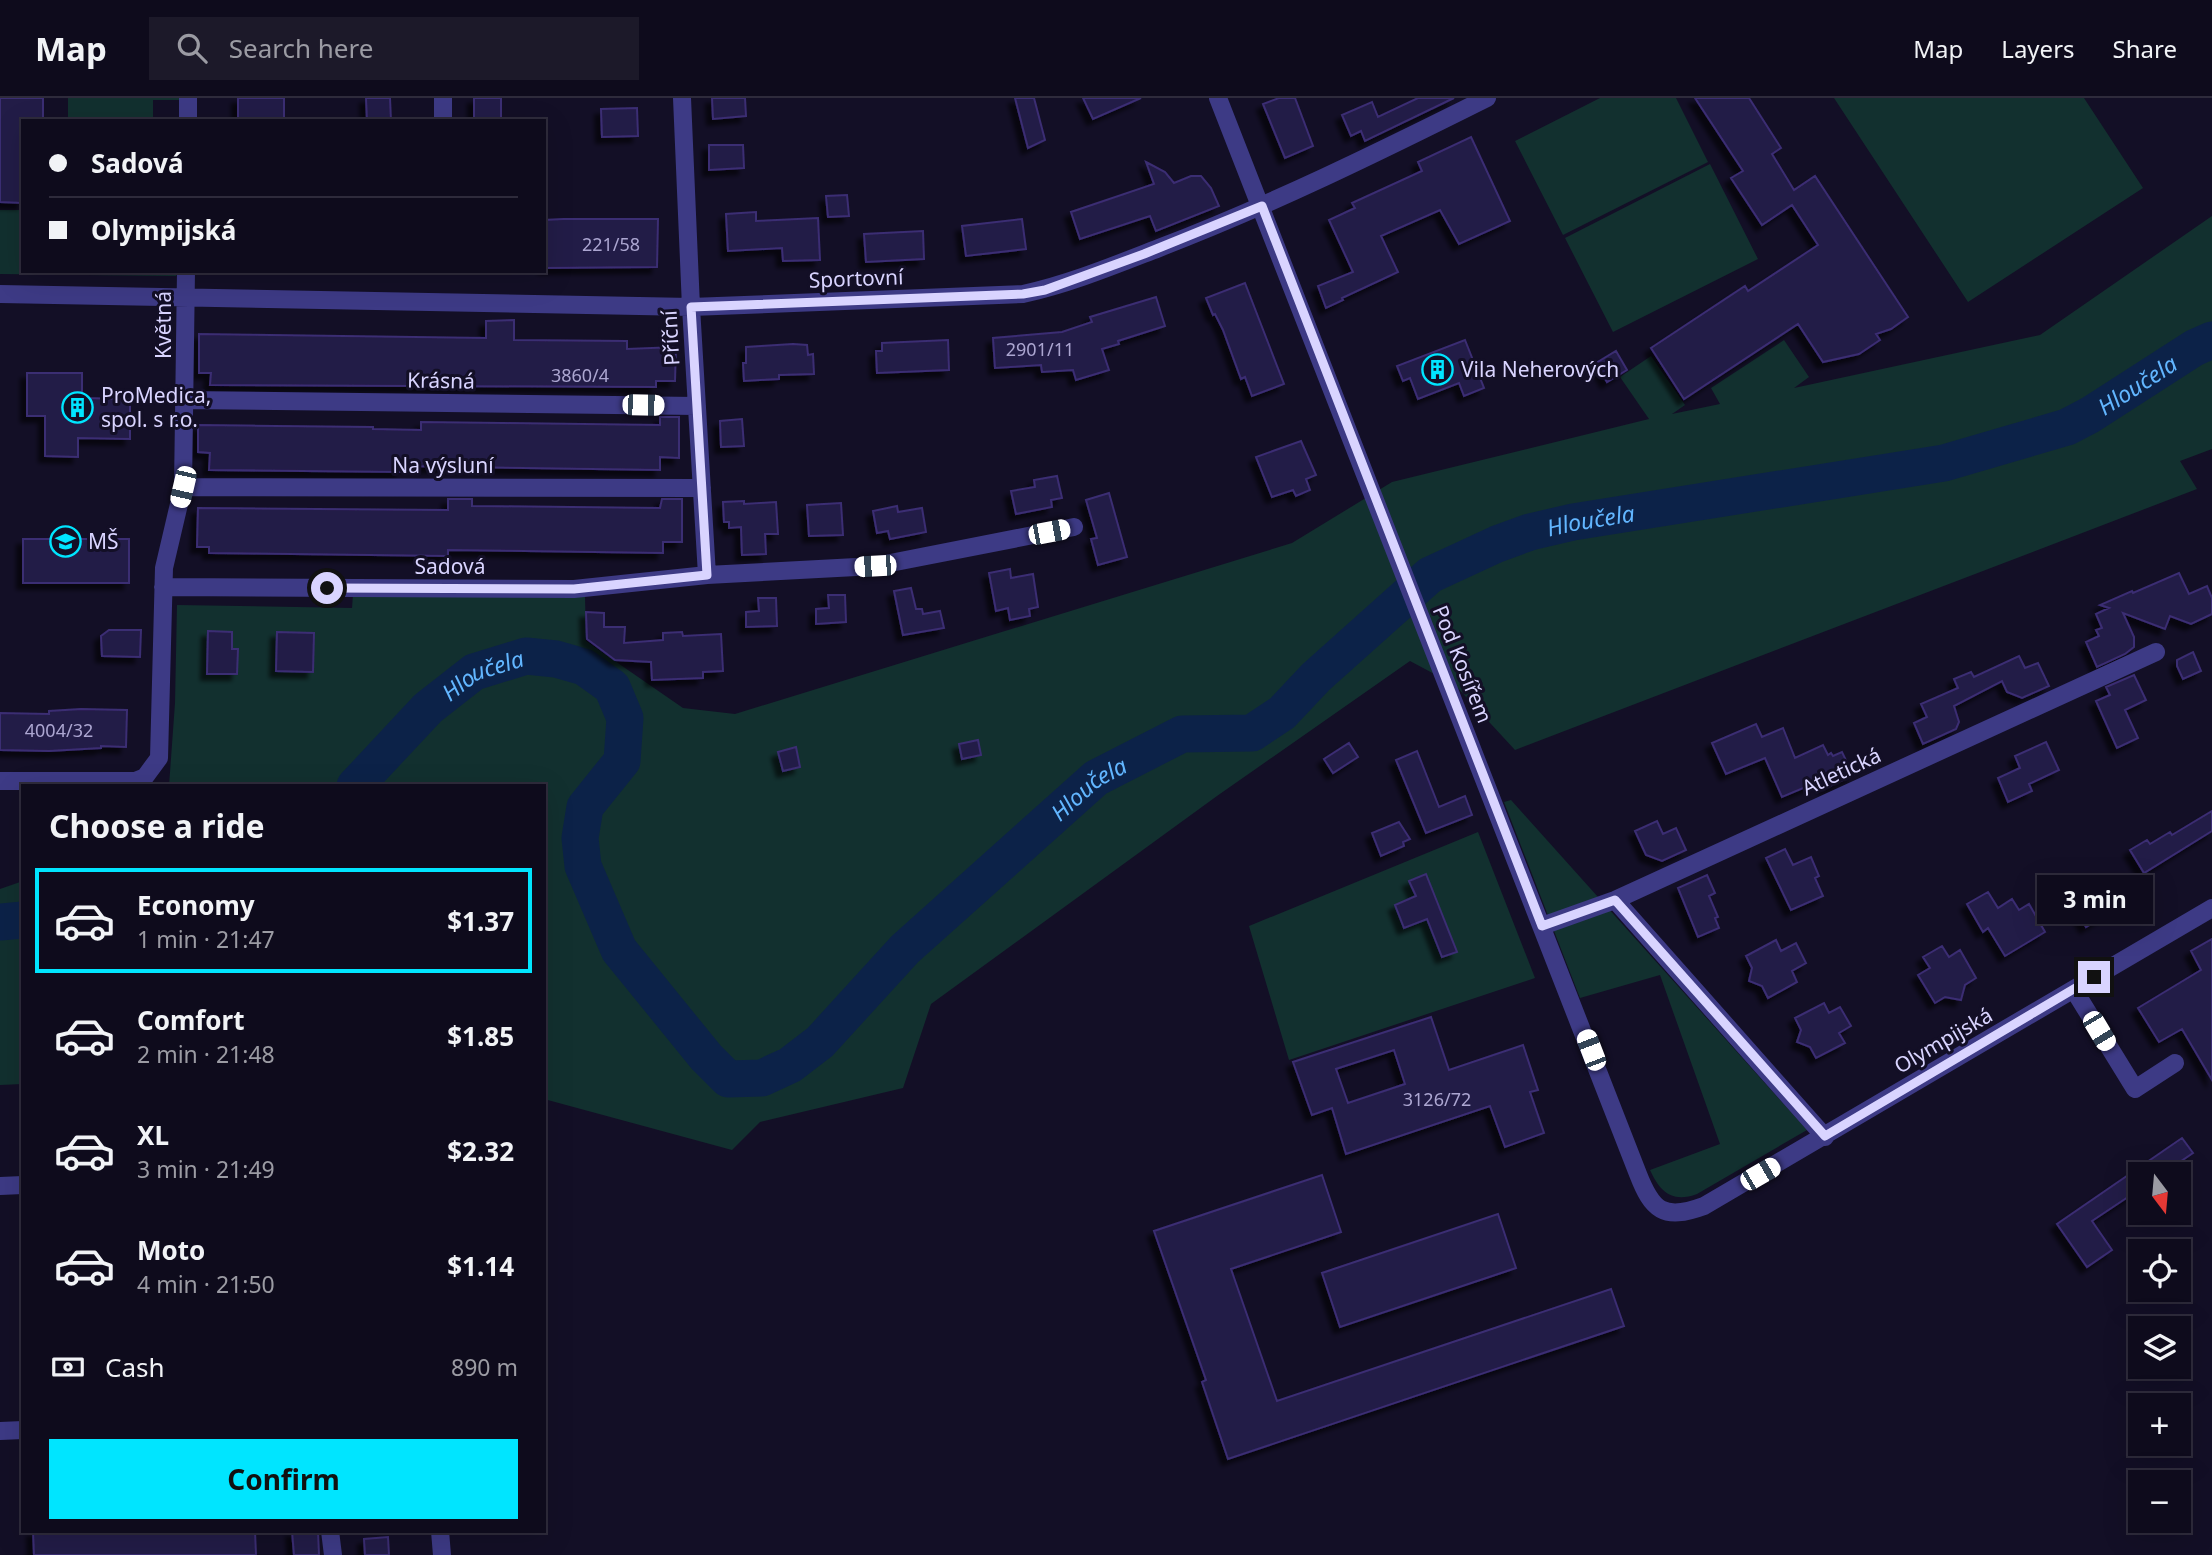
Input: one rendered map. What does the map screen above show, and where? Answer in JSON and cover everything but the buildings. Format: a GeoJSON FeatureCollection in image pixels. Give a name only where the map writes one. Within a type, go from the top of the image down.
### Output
{"type":"FeatureCollection","features":[{"type":"Feature","properties":{"kind":"street"},"geometry":{"type":"LineString","coordinates":[[188,98],[188,119]]}},
{"type":"Feature","properties":{"kind":"street"},"geometry":{"type":"LineString","coordinates":[[443,98],[443,119]]}},
{"type":"Feature","properties":{"kind":"street","name":"Příční"},"geometry":{"type":"LineString","coordinates":[[682,98],[707,575]]}},
{"type":"Feature","properties":{"kind":"street","name":"Pod Kosířem"},"geometry":{"type":"LineString","coordinates":[[1218,98],[1647,1196],[1657,1208],[1695,1209]]}},
{"type":"Feature","properties":{"kind":"street","name":"Sportovní"},"geometry":{"type":"LineString","coordinates":[[0,295],[691,307],[1023,294],[1045,290],[1144,254],[1262,206],[1487,98]]}},
{"type":"Feature","properties":{"kind":"street","name":"Květná"},"geometry":{"type":"LineString","coordinates":[[163,587],[164,568],[183,487],[186,273]]}},
{"type":"Feature","properties":{"kind":"street","name":"Krásná"},"geometry":{"type":"LineString","coordinates":[[185,400],[697,406]]}},
{"type":"Feature","properties":{"kind":"street","name":"Na výsluní"},"geometry":{"type":"LineString","coordinates":[[183,487],[702,488]]}},
{"type":"Feature","properties":{"kind":"street","name":"Sadová"},"geometry":{"type":"LineString","coordinates":[[163,587],[574,589],[707,575],[875,566],[1074,527]]}},
{"type":"Feature","properties":{"kind":"street"},"geometry":{"type":"LineString","coordinates":[[0,781],[128,782],[145,777],[153,770],[159,758],[163,587]]}},
{"type":"Feature","properties":{"kind":"street","name":"Atletická"},"geometry":{"type":"LineString","coordinates":[[1542,926],[1615,900],[2156,652]]}},
{"type":"Feature","properties":{"kind":"street"},"geometry":{"type":"LineString","coordinates":[[1615,900],[1825,1136]]}},
{"type":"Feature","properties":{"kind":"street","name":"Olympijská"},"geometry":{"type":"LineString","coordinates":[[1695,1209],[1825,1136],[2212,908]]}},
{"type":"Feature","properties":{"kind":"street"},"geometry":{"type":"LineString","coordinates":[[2074,990],[2135,1089],[2175,1063]]}},
{"type":"Feature","properties":{"kind":"street"},"geometry":{"type":"LineString","coordinates":[[0,1186],[21,1185]]}},
{"type":"Feature","properties":{"kind":"street"},"geometry":{"type":"LineString","coordinates":[[0,1431],[21,1430]]}},
{"type":"Feature","properties":{"kind":"street"},"geometry":{"type":"LineString","coordinates":[[330,1533],[333,1555]]}},
{"type":"Feature","properties":{"kind":"street"},"geometry":{"type":"LineString","coordinates":[[440,1533],[442,1555]]}},
{"type":"Feature","properties":{"kind":"green space"},"geometry":{"type":"Polygon","coordinates":[[[68,98],[181,98],[153,100],[153,119],[68,119],[68,98]]]}},
{"type":"Feature","properties":{"kind":"green space"},"geometry":{"type":"Polygon","coordinates":[[[1600,98],[1676,98],[1708,162],[1563,235],[1515,141],[1600,98]]]}},
{"type":"Feature","properties":{"kind":"green space"},"geometry":{"type":"Polygon","coordinates":[[[1834,98],[2084,98],[2143,188],[1968,302],[1834,98]]]}},
{"type":"Feature","properties":{"kind":"green space"},"geometry":{"type":"Polygon","coordinates":[[[1710,164],[1758,259],[1613,332],[1565,238],[1710,164]]]}},
{"type":"Feature","properties":{"kind":"green space"},"geometry":{"type":"Polygon","coordinates":[[[0,210],[21,210],[21,273],[177,273],[176,276],[0,274],[0,210]]]}},
{"type":"Feature","properties":{"kind":"green space"},"geometry":{"type":"Polygon","coordinates":[[[2212,216],[2212,449],[2180,461],[2197,489],[1515,750],[1455,685],[1410,661],[1217,796],[931,1004],[903,1088],[760,1122],[732,1150],[546,1100],[546,784],[169,784],[175,703],[177,605],[352,608],[353,594],[585,596],[586,641],[683,708],[735,714],[1292,543],[1392,482],[1649,419],[1620,377],[1651,356],[1685,405],[1672,414],[1720,404],[1711,388],[1784,340],[1809,377],[1794,388],[2040,335],[2212,216]]]}},
{"type":"Feature","properties":{"kind":"green space"},"geometry":{"type":"Polygon","coordinates":[[[1511,800],[1807,1130],[1697,1194],[1681,1197],[1663,1190],[1650,1170],[1720,1144],[1660,975],[1580,998],[1504,802],[1511,800]]]}},
{"type":"Feature","properties":{"kind":"green space"},"geometry":{"type":"Polygon","coordinates":[[[1478,832],[1535,978],[1289,1060],[1249,926],[1478,832]]]}},
{"type":"Feature","properties":{"kind":"green space"},"geometry":{"type":"Polygon","coordinates":[[[21,882],[21,1084],[0,1085],[0,889],[21,882]]]}},
{"type":"Feature","properties":{"kind":"waterway","name":"Hloučela"},"geometry":{"type":"LineString","coordinates":[[357,784],[428,708],[474,672],[526,656],[556,659],[584,667],[612,687],[625,718],[622,761],[585,807],[580,838],[583,866],[619,950],[706,1057],[728,1079],[762,1078],[790,1065],[820,1042],[905,949],[1096,778],[1182,734],[1252,733],[1282,713],[1316,677],[1430,575],[1497,544],[1530,532],[1573,522],[1944,463],[2067,427],[2194,348],[2212,340]]}},
{"type":"Feature","properties":{"kind":"waterway","name":"Hloučela"},"geometry":{"type":"LineString","coordinates":[[0,922],[21,920]]}},
{"type":"Feature","properties":{"kind":"place","name":"Vila Neherových"},"geometry":{"type":"Point","coordinates":[1438,369]}},
{"type":"Feature","properties":{"kind":"place","name":"ProMedica, spol. s r.o."},"geometry":{"type":"Point","coordinates":[78,407]}},
{"type":"Feature","properties":{"kind":"place","name":"MŠ"},"geometry":{"type":"Point","coordinates":[65,541]}},
{"type":"Feature","properties":{"kind":"route"},"geometry":{"type":"LineString","coordinates":[[327,588],[574,589],[707,575],[691,307],[1023,294],[1045,290],[1144,254],[1262,206],[1542,926],[1615,900],[1825,1136],[2094,977]]}}]}
